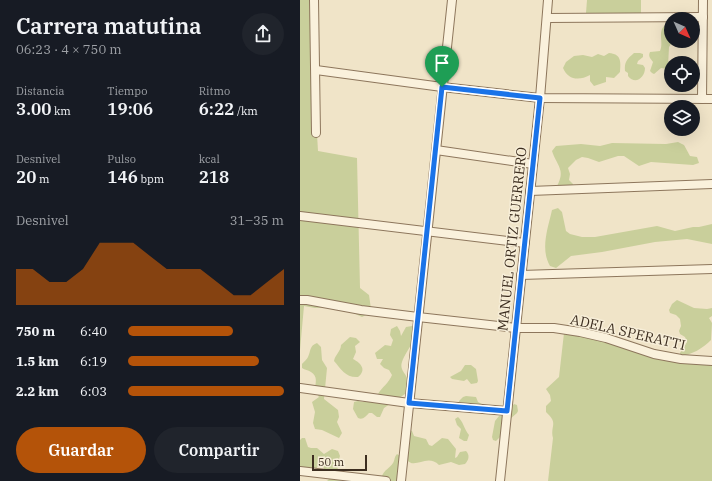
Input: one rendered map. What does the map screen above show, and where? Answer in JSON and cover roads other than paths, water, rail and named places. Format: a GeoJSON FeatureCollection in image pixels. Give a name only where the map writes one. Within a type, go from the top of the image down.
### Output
{"type":"FeatureCollection","features":[{"type":"Feature","properties":{"kind":"street"},"geometry":{"type":"LineString","coordinates":[[314,0],[316,133]]}},
{"type":"Feature","properties":{"kind":"street"},"geometry":{"type":"LineString","coordinates":[[401,481],[452,0]]}},
{"type":"Feature","properties":{"kind":"street","name":"MANUEL ORTIZ GUERRERO"},"geometry":{"type":"LineString","coordinates":[[500,481],[540,98],[548,0]]}},
{"type":"Feature","properties":{"kind":"street"},"geometry":{"type":"LineString","coordinates":[[702,99],[703,0]]}},
{"type":"Feature","properties":{"kind":"street"},"geometry":{"type":"LineString","coordinates":[[547,18],[702,17]]}},
{"type":"Feature","properties":{"kind":"street"},"geometry":{"type":"LineString","coordinates":[[316,70],[442,87],[540,98],[712,99]]}},
{"type":"Feature","properties":{"kind":"street"},"geometry":{"type":"LineString","coordinates":[[436,150],[533,164]]}},
{"type":"Feature","properties":{"kind":"street"},"geometry":{"type":"LineString","coordinates":[[530,191],[712,184]]}},
{"type":"Feature","properties":{"kind":"street"},"geometry":{"type":"LineString","coordinates":[[300,216],[525,243]]}},
{"type":"Feature","properties":{"kind":"street"},"geometry":{"type":"LineString","coordinates":[[521,275],[712,269]]}},
{"type":"Feature","properties":{"kind":"street","name":"ADELA SPERATTI"},"geometry":{"type":"LineString","coordinates":[[300,300],[418,318],[516,328],[554,328],[606,338],[654,354],[681,359],[712,361]]}},
{"type":"Feature","properties":{"kind":"street"},"geometry":{"type":"LineString","coordinates":[[300,388],[409,403],[507,411]]}},
{"type":"Feature","properties":{"kind":"street"},"geometry":{"type":"LineString","coordinates":[[300,471],[386,481]]}}]}
